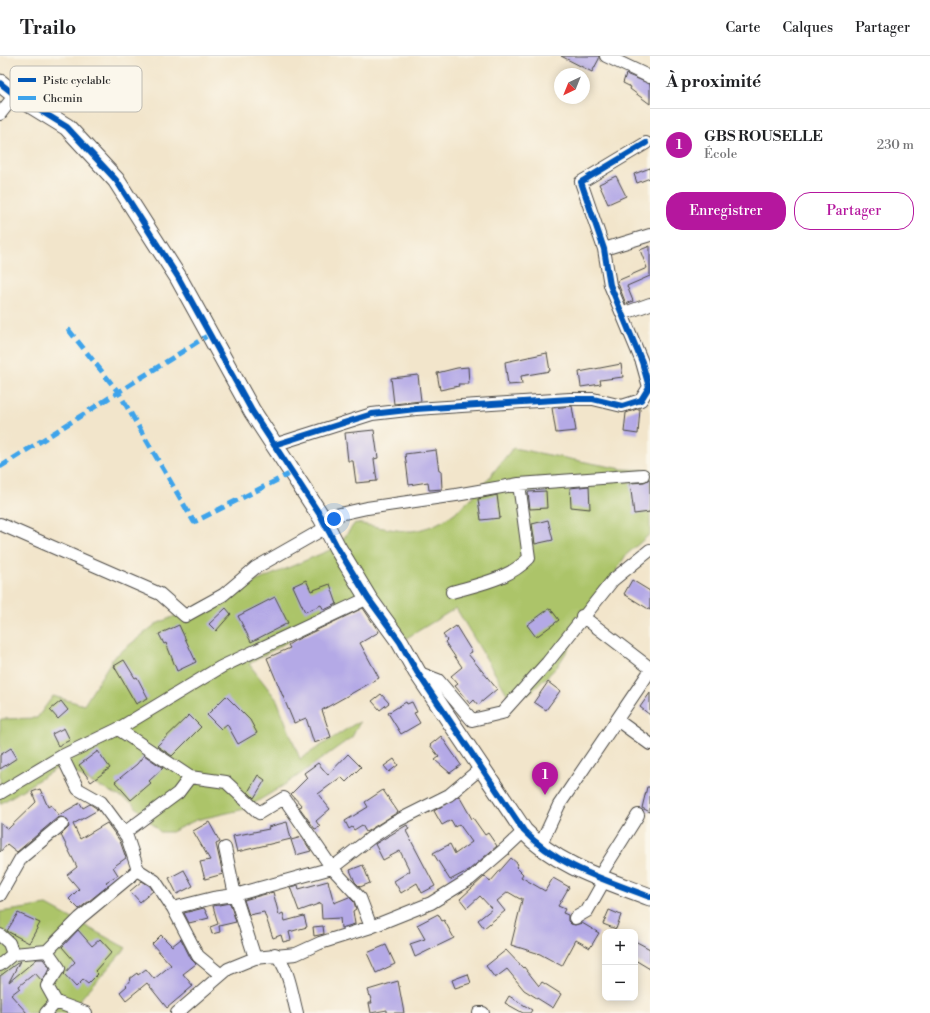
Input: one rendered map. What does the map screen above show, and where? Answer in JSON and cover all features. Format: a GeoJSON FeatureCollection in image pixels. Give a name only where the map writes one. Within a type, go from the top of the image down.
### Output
{"type":"FeatureCollection","features":[{"type":"Feature","properties":{"kind":"street"},"geometry":{"type":"LineString","coordinates":[[606,56],[650,77]]}},
{"type":"Feature","properties":{"kind":"street"},"geometry":{"type":"LineString","coordinates":[[0,83],[10,91]]}},
{"type":"Feature","properties":{"kind":"street"},"geometry":{"type":"LineString","coordinates":[[0,114],[10,101]]}},
{"type":"Feature","properties":{"kind":"street"},"geometry":{"type":"LineString","coordinates":[[43,112],[67,127],[116,180],[178,277],[252,411],[324,522],[368,598],[400,642],[417,672],[524,831],[540,846],[562,861],[650,897]]}},
{"type":"Feature","properties":{"kind":"street"},"geometry":{"type":"LineString","coordinates":[[274,444],[366,416],[416,409],[570,399],[593,399],[622,406],[641,400],[649,387],[642,362],[610,285],[604,249],[581,182],[646,143]]}},
{"type":"Feature","properties":{"kind":"street"},"geometry":{"type":"LineString","coordinates":[[604,249],[650,235]]}},
{"type":"Feature","properties":{"kind":"street"},"geometry":{"type":"LineString","coordinates":[[622,314],[650,304]]}},
{"type":"Feature","properties":{"kind":"street"},"geometry":{"type":"LineString","coordinates":[[0,524],[160,594],[185,616],[223,594],[254,568],[324,522],[367,508],[456,496],[518,484],[642,475]]}},
{"type":"Feature","properties":{"kind":"street"},"geometry":{"type":"LineString","coordinates":[[452,592],[494,580],[518,569],[529,558],[518,484]]}},
{"type":"Feature","properties":{"kind":"street"},"geometry":{"type":"LineString","coordinates":[[417,672],[438,680],[472,720],[502,713],[547,663],[582,616],[613,580],[650,550]]}},
{"type":"Feature","properties":{"kind":"street"},"geometry":{"type":"LineString","coordinates":[[0,793],[62,756],[118,729],[221,667],[368,598]]}},
{"type":"Feature","properties":{"kind":"street"},"geometry":{"type":"LineString","coordinates":[[582,616],[650,668]]}},
{"type":"Feature","properties":{"kind":"street"},"geometry":{"type":"LineString","coordinates":[[540,846],[559,805],[650,671]]}},
{"type":"Feature","properties":{"kind":"street"},"geometry":{"type":"LineString","coordinates":[[617,720],[650,744]]}},
{"type":"Feature","properties":{"kind":"street"},"geometry":{"type":"LineString","coordinates":[[118,729],[190,777],[226,782],[259,813],[284,798],[332,868],[360,898],[371,927]]}},
{"type":"Feature","properties":{"kind":"street"},"geometry":{"type":"LineString","coordinates":[[62,756],[78,789],[101,802],[124,833],[138,870],[155,881],[173,908],[198,956],[221,975]]}},
{"type":"Feature","properties":{"kind":"street"},"geometry":{"type":"LineString","coordinates":[[173,908],[213,898],[235,895],[332,868],[372,837],[395,822],[448,795],[481,768]]}},
{"type":"Feature","properties":{"kind":"street"},"geometry":{"type":"LineString","coordinates":[[124,833],[178,793],[190,777]]}},
{"type":"Feature","properties":{"kind":"street"},"geometry":{"type":"LineString","coordinates":[[575,918],[587,911],[602,878],[638,815]]}},
{"type":"Feature","properties":{"kind":"street"},"geometry":{"type":"LineString","coordinates":[[0,895],[21,858],[62,824]]}},
{"type":"Feature","properties":{"kind":"street"},"geometry":{"type":"LineString","coordinates":[[177,1013],[228,969],[255,958],[275,954],[296,954],[320,943],[371,927],[431,903],[470,879],[524,831]]}},
{"type":"Feature","properties":{"kind":"street"},"geometry":{"type":"LineString","coordinates":[[225,848],[235,895],[255,958]]}},
{"type":"Feature","properties":{"kind":"street"},"geometry":{"type":"LineString","coordinates":[[0,965],[13,954],[48,951],[71,927],[138,870]]}},
{"type":"Feature","properties":{"kind":"street"},"geometry":{"type":"LineString","coordinates":[[0,935],[9,943],[13,954]]}},
{"type":"Feature","properties":{"kind":"street"},"geometry":{"type":"LineString","coordinates":[[48,951],[59,968],[47,986],[56,1002],[86,1013]]}},
{"type":"Feature","properties":{"kind":"street"},"geometry":{"type":"LineString","coordinates":[[275,954],[279,958],[286,972],[297,1013]]}},
{"type":"Feature","properties":{"kind":"street"},"geometry":{"type":"LineString","coordinates":[[286,972],[296,954]]}},
{"type":"Feature","properties":{"kind":"street"},"geometry":{"type":"LineString","coordinates":[[46,1013],[56,1002]]}},
{"type":"Feature","properties":{"kind":"green space"},"geometry":{"type":"Polygon","coordinates":[[[513,448],[622,469],[650,470],[650,534],[626,555],[557,667],[530,693],[509,697],[456,608],[400,642],[367,598],[340,611],[249,664],[277,700],[300,759],[360,722],[352,737],[289,782],[245,809],[196,820],[171,832],[160,832],[131,802],[92,783],[62,765],[0,804],[0,720],[37,718],[53,696],[84,705],[113,658],[156,624],[337,547],[355,523],[412,531],[429,527],[444,520],[470,500],[513,448]]]}},
{"type":"Feature","properties":{"kind":"green space"},"geometry":{"type":"Polygon","coordinates":[[[47,905],[126,948],[68,1013],[0,1013],[0,912],[47,905]]]}},
{"type":"Feature","properties":{"kind":"building"},"geometry":{"type":"Polygon","coordinates":[[[561,56],[599,56],[599,59],[592,72],[590,71],[590,68],[584,68],[561,56]]]}},
{"type":"Feature","properties":{"kind":"building"},"geometry":{"type":"Polygon","coordinates":[[[626,74],[650,84],[650,104],[630,89],[631,87],[623,83],[626,74]]]}},
{"type":"Feature","properties":{"kind":"building"},"geometry":{"type":"Polygon","coordinates":[[[650,168],[650,178],[637,183],[634,174],[650,168]]]}},
{"type":"Feature","properties":{"kind":"building"},"geometry":{"type":"Polygon","coordinates":[[[616,176],[626,196],[608,204],[599,184],[616,176]]]}},
{"type":"Feature","properties":{"kind":"building"},"geometry":{"type":"Polygon","coordinates":[[[650,246],[650,276],[627,286],[633,301],[626,304],[617,281],[647,268],[640,250],[650,246]]]}},
{"type":"Feature","properties":{"kind":"building"},"geometry":{"type":"Polygon","coordinates":[[[547,353],[550,371],[521,376],[522,384],[508,385],[505,362],[547,353]]]}},
{"type":"Feature","properties":{"kind":"building"},"geometry":{"type":"Polygon","coordinates":[[[621,364],[623,377],[600,380],[601,384],[581,387],[579,372],[621,364]]]}},
{"type":"Feature","properties":{"kind":"building"},"geometry":{"type":"Polygon","coordinates":[[[468,367],[469,384],[458,384],[459,386],[440,390],[437,373],[468,367]]]}},
{"type":"Feature","properties":{"kind":"building"},"geometry":{"type":"Polygon","coordinates":[[[418,375],[421,401],[394,404],[391,378],[418,375]]]}},
{"type":"Feature","properties":{"kind":"building"},"geometry":{"type":"Polygon","coordinates":[[[572,406],[576,431],[556,433],[552,408],[572,406]]]}},
{"type":"Feature","properties":{"kind":"building"},"geometry":{"type":"Polygon","coordinates":[[[640,409],[638,434],[624,432],[626,413],[640,409]]]}},
{"type":"Feature","properties":{"kind":"building"},"geometry":{"type":"Polygon","coordinates":[[[374,430],[378,458],[374,459],[377,481],[356,483],[353,461],[348,461],[345,433],[374,430]]]}},
{"type":"Feature","properties":{"kind":"building"},"geometry":{"type":"Polygon","coordinates":[[[436,450],[439,471],[441,471],[442,489],[429,490],[428,482],[409,485],[405,454],[436,450]]]}},
{"type":"Feature","properties":{"kind":"building"},"geometry":{"type":"Polygon","coordinates":[[[650,479],[650,512],[634,514],[630,483],[644,482],[650,479]]]}},
{"type":"Feature","properties":{"kind":"building"},"geometry":{"type":"Polygon","coordinates":[[[589,486],[590,509],[571,507],[570,488],[589,486]]]}},
{"type":"Feature","properties":{"kind":"building"},"geometry":{"type":"Polygon","coordinates":[[[546,491],[547,508],[530,509],[528,492],[546,491]]]}},
{"type":"Feature","properties":{"kind":"building"},"geometry":{"type":"Polygon","coordinates":[[[497,495],[500,518],[481,520],[478,499],[497,495]]]}},
{"type":"Feature","properties":{"kind":"building"},"geometry":{"type":"Polygon","coordinates":[[[548,520],[553,540],[535,544],[532,524],[548,520]]]}},
{"type":"Feature","properties":{"kind":"building"},"geometry":{"type":"Polygon","coordinates":[[[306,580],[311,591],[330,584],[337,604],[324,610],[321,605],[305,612],[293,586],[306,580]]]}},
{"type":"Feature","properties":{"kind":"building"},"geometry":{"type":"Polygon","coordinates":[[[632,580],[650,591],[650,610],[624,594],[632,580]]]}},
{"type":"Feature","properties":{"kind":"building"},"geometry":{"type":"Polygon","coordinates":[[[275,597],[288,623],[251,642],[238,616],[275,597]]]}},
{"type":"Feature","properties":{"kind":"building"},"geometry":{"type":"Polygon","coordinates":[[[226,608],[231,614],[216,631],[209,624],[226,608]]]}},
{"type":"Feature","properties":{"kind":"building"},"geometry":{"type":"Polygon","coordinates":[[[363,608],[379,632],[360,643],[379,678],[322,710],[331,737],[314,743],[306,718],[294,723],[267,658],[290,648],[288,645],[294,641],[363,608]]]}},
{"type":"Feature","properties":{"kind":"building"},"geometry":{"type":"Polygon","coordinates":[[[550,608],[559,620],[536,637],[527,625],[550,608]]]}},
{"type":"Feature","properties":{"kind":"building"},"geometry":{"type":"Polygon","coordinates":[[[179,625],[196,662],[177,671],[166,643],[164,644],[159,634],[179,625]]]}},
{"type":"Feature","properties":{"kind":"building"},"geometry":{"type":"Polygon","coordinates":[[[456,626],[472,652],[468,654],[497,689],[478,705],[474,700],[470,704],[455,686],[458,684],[451,676],[462,667],[445,642],[447,640],[443,635],[456,626]]]}},
{"type":"Feature","properties":{"kind":"building"},"geometry":{"type":"Polygon","coordinates":[[[124,660],[135,678],[137,677],[148,698],[136,704],[114,666],[124,660]]]}},
{"type":"Feature","properties":{"kind":"building"},"geometry":{"type":"Polygon","coordinates":[[[548,682],[560,691],[546,710],[534,702],[548,682]]]}},
{"type":"Feature","properties":{"kind":"building"},"geometry":{"type":"Polygon","coordinates":[[[650,693],[650,715],[640,707],[650,693]]]}},
{"type":"Feature","properties":{"kind":"building"},"geometry":{"type":"Polygon","coordinates":[[[381,694],[389,703],[380,710],[372,701],[381,694]]]}},
{"type":"Feature","properties":{"kind":"building"},"geometry":{"type":"Polygon","coordinates":[[[226,696],[250,720],[257,733],[238,744],[227,724],[221,729],[207,715],[226,696]]]}},
{"type":"Feature","properties":{"kind":"building"},"geometry":{"type":"Polygon","coordinates":[[[61,701],[68,710],[58,719],[50,710],[61,701]]]}},
{"type":"Feature","properties":{"kind":"building"},"geometry":{"type":"Polygon","coordinates":[[[406,702],[407,704],[412,702],[417,712],[414,713],[420,723],[401,734],[388,713],[406,702]]]}},
{"type":"Feature","properties":{"kind":"building"},"geometry":{"type":"Polygon","coordinates":[[[189,715],[201,727],[172,756],[157,746],[189,715]]]}},
{"type":"Feature","properties":{"kind":"building"},"geometry":{"type":"Polygon","coordinates":[[[64,728],[70,740],[58,746],[52,734],[64,728]]]}},
{"type":"Feature","properties":{"kind":"building"},"geometry":{"type":"Polygon","coordinates":[[[441,736],[461,765],[450,773],[435,760],[439,757],[430,745],[441,736]]]}},
{"type":"Feature","properties":{"kind":"building"},"geometry":{"type":"Polygon","coordinates":[[[11,748],[17,758],[0,769],[0,755],[11,748]]]}},
{"type":"Feature","properties":{"kind":"building"},"geometry":{"type":"Polygon","coordinates":[[[98,751],[110,768],[91,782],[79,765],[98,751]]]}},
{"type":"Feature","properties":{"kind":"building"},"geometry":{"type":"Polygon","coordinates":[[[348,754],[361,767],[346,782],[341,777],[318,794],[330,809],[316,821],[320,827],[315,829],[299,807],[302,806],[291,794],[307,778],[304,773],[318,763],[328,775],[348,754]]]}},
{"type":"Feature","properties":{"kind":"building"},"geometry":{"type":"Polygon","coordinates":[[[144,755],[163,768],[149,781],[151,783],[131,800],[115,782],[137,764],[144,755]]]}},
{"type":"Feature","properties":{"kind":"building"},"geometry":{"type":"Polygon","coordinates":[[[394,759],[398,765],[389,772],[384,766],[394,759]]]}},
{"type":"Feature","properties":{"kind":"building"},"geometry":{"type":"Polygon","coordinates":[[[258,775],[265,780],[254,798],[248,792],[258,775]]]}},
{"type":"Feature","properties":{"kind":"building"},"geometry":{"type":"Polygon","coordinates":[[[647,787],[650,787],[650,812],[642,808],[647,787]]]}},
{"type":"Feature","properties":{"kind":"building"},"geometry":{"type":"Polygon","coordinates":[[[40,789],[48,807],[51,805],[59,815],[80,803],[83,808],[90,804],[96,808],[98,810],[73,824],[80,839],[107,823],[120,841],[126,858],[113,867],[118,875],[106,882],[109,885],[79,909],[69,899],[79,889],[67,875],[77,867],[61,835],[69,827],[67,819],[61,817],[57,818],[17,852],[7,844],[0,852],[0,823],[8,829],[36,802],[32,792],[40,789]]]}},
{"type":"Feature","properties":{"kind":"building"},"geometry":{"type":"Polygon","coordinates":[[[383,790],[398,812],[366,832],[362,825],[354,830],[352,827],[349,829],[345,821],[368,807],[365,802],[383,790]]]}},
{"type":"Feature","properties":{"kind":"building"},"geometry":{"type":"Polygon","coordinates":[[[459,796],[472,819],[473,818],[485,835],[488,833],[497,846],[469,870],[450,880],[433,853],[450,844],[455,854],[472,842],[459,824],[455,827],[451,820],[442,825],[434,811],[459,796]]]}},
{"type":"Feature","properties":{"kind":"building"},"geometry":{"type":"Polygon","coordinates":[[[209,822],[220,842],[216,844],[223,874],[205,879],[200,862],[210,860],[193,831],[209,822]]]}},
{"type":"Feature","properties":{"kind":"building"},"geometry":{"type":"Polygon","coordinates":[[[287,822],[291,839],[237,852],[233,836],[269,829],[268,827],[287,822]]]}},
{"type":"Feature","properties":{"kind":"building"},"geometry":{"type":"Polygon","coordinates":[[[407,825],[409,829],[406,831],[435,886],[422,893],[417,883],[401,893],[394,881],[410,871],[400,851],[383,860],[375,844],[407,825]]]}},
{"type":"Feature","properties":{"kind":"building"},"geometry":{"type":"Polygon","coordinates":[[[302,837],[311,851],[296,855],[291,840],[302,837]]]}},
{"type":"Feature","properties":{"kind":"building"},"geometry":{"type":"Polygon","coordinates":[[[511,858],[518,864],[516,867],[523,874],[521,877],[545,891],[553,878],[569,887],[558,906],[565,909],[563,913],[568,915],[568,921],[571,924],[575,925],[582,923],[599,933],[590,948],[576,940],[562,966],[540,954],[511,945],[522,898],[520,899],[508,892],[497,901],[505,911],[484,928],[478,920],[492,909],[480,896],[467,908],[460,899],[485,876],[490,882],[511,858]]]}},
{"type":"Feature","properties":{"kind":"building"},"geometry":{"type":"Polygon","coordinates":[[[363,865],[370,883],[360,887],[355,882],[350,870],[363,865]]]}},
{"type":"Feature","properties":{"kind":"building"},"geometry":{"type":"Polygon","coordinates":[[[184,870],[193,886],[177,894],[169,878],[184,870]]]}},
{"type":"Feature","properties":{"kind":"building"},"geometry":{"type":"Polygon","coordinates":[[[142,881],[150,886],[153,891],[140,902],[130,891],[142,881]]]}},
{"type":"Feature","properties":{"kind":"building"},"geometry":{"type":"Polygon","coordinates":[[[328,881],[334,903],[349,897],[354,902],[356,909],[353,911],[355,924],[341,928],[340,918],[322,919],[321,903],[299,911],[290,887],[298,885],[299,889],[328,881]]]}},
{"type":"Feature","properties":{"kind":"building"},"geometry":{"type":"Polygon","coordinates":[[[273,892],[279,915],[283,913],[285,921],[304,916],[307,927],[289,932],[291,940],[283,942],[281,935],[273,938],[264,912],[249,915],[244,900],[273,892]]]}},
{"type":"Feature","properties":{"kind":"building"},"geometry":{"type":"Polygon","coordinates":[[[230,903],[236,922],[219,926],[220,932],[212,934],[210,927],[218,924],[213,906],[230,903]]]}},
{"type":"Feature","properties":{"kind":"building"},"geometry":{"type":"Polygon","coordinates":[[[204,908],[209,918],[189,923],[184,913],[204,908]]]}},
{"type":"Feature","properties":{"kind":"building"},"geometry":{"type":"Polygon","coordinates":[[[609,910],[621,915],[616,929],[603,924],[609,910]]]}},
{"type":"Feature","properties":{"kind":"building"},"geometry":{"type":"Polygon","coordinates":[[[18,913],[40,923],[29,943],[7,931],[18,913]]]}},
{"type":"Feature","properties":{"kind":"building"},"geometry":{"type":"Polygon","coordinates":[[[438,914],[442,921],[444,920],[454,938],[415,957],[410,944],[425,939],[417,925],[438,914]]]}},
{"type":"Feature","properties":{"kind":"building"},"geometry":{"type":"Polygon","coordinates":[[[323,926],[324,934],[314,936],[313,927],[323,926]]]}},
{"type":"Feature","properties":{"kind":"building"},"geometry":{"type":"Polygon","coordinates":[[[78,930],[92,946],[100,939],[112,952],[95,971],[98,974],[88,984],[83,980],[76,987],[64,974],[75,962],[62,947],[78,930]]]}},
{"type":"Feature","properties":{"kind":"building"},"geometry":{"type":"Polygon","coordinates":[[[161,935],[172,946],[181,939],[191,959],[196,964],[183,974],[193,986],[167,1008],[147,983],[126,1000],[120,992],[127,986],[126,985],[130,980],[129,979],[146,969],[154,979],[171,965],[152,944],[161,935]]]}},
{"type":"Feature","properties":{"kind":"building"},"geometry":{"type":"Polygon","coordinates":[[[638,943],[650,949],[650,969],[638,962],[638,943]]]}},
{"type":"Feature","properties":{"kind":"building"},"geometry":{"type":"Polygon","coordinates":[[[386,945],[395,964],[376,973],[367,953],[386,945]]]}},
{"type":"Feature","properties":{"kind":"building"},"geometry":{"type":"Polygon","coordinates":[[[506,950],[523,968],[524,967],[539,986],[542,982],[561,994],[553,1008],[524,990],[507,969],[495,978],[486,966],[506,950]]]}},
{"type":"Feature","properties":{"kind":"building"},"geometry":{"type":"Polygon","coordinates":[[[37,959],[43,959],[50,968],[42,981],[35,973],[19,986],[20,988],[11,995],[27,1013],[0,1013],[0,976],[20,961],[9,982],[37,959]]]}},
{"type":"Feature","properties":{"kind":"building"},"geometry":{"type":"Polygon","coordinates":[[[468,974],[471,983],[455,988],[452,980],[468,974]]]}},
{"type":"Feature","properties":{"kind":"building"},"geometry":{"type":"Polygon","coordinates":[[[398,981],[404,1013],[387,1013],[387,1010],[371,1013],[369,1003],[372,1003],[368,990],[398,981]]]}},
{"type":"Feature","properties":{"kind":"building"},"geometry":{"type":"Polygon","coordinates":[[[509,996],[532,1010],[530,1013],[523,1013],[505,1003],[509,996]]]}},
{"type":"Feature","properties":{"kind":"marked path"},"geometry":{"type":"LineString","coordinates":[[68,329],[119,393],[194,522],[293,472]]}},
{"type":"Feature","properties":{"kind":"marked path"},"geometry":{"type":"LineString","coordinates":[[0,467],[210,334]]}},
{"type":"Feature","properties":{"kind":"cycle path"},"geometry":{"type":"LineString","coordinates":[[0,83],[10,91]]}},
{"type":"Feature","properties":{"kind":"cycle path"},"geometry":{"type":"LineString","coordinates":[[43,112],[67,127],[116,180],[178,277],[252,411],[322,518],[337,547],[368,598],[400,642],[417,672],[524,831],[551,854],[567,863],[599,878],[650,897]]}},
{"type":"Feature","properties":{"kind":"cycle path"},"geometry":{"type":"LineString","coordinates":[[274,445],[372,414],[416,409],[570,399],[593,399],[622,406],[641,400],[649,387],[642,362],[610,285],[604,249],[581,182],[646,143]]}},
{"type":"Feature","properties":{"kind":"place","name":"GBS ROUSELLE"},"geometry":{"type":"Point","coordinates":[545,795]}}]}
